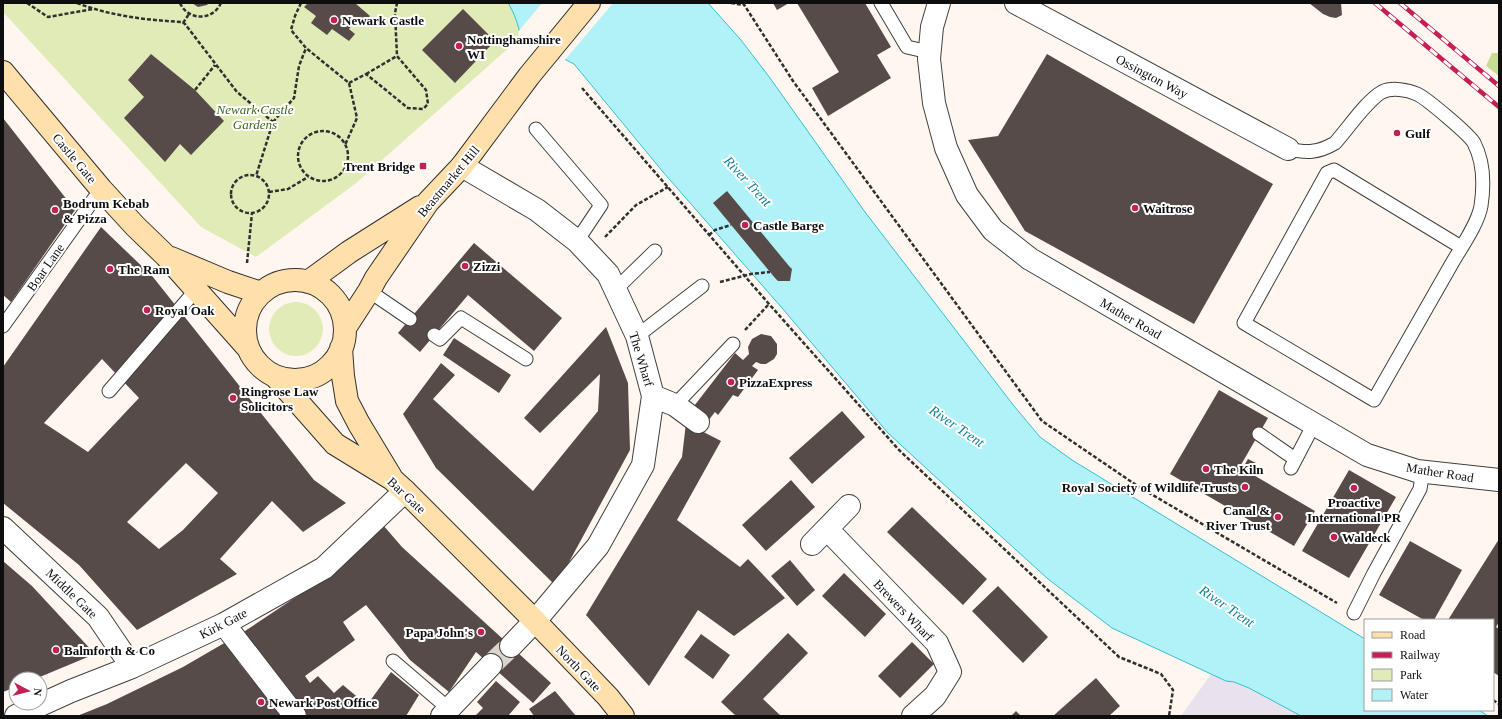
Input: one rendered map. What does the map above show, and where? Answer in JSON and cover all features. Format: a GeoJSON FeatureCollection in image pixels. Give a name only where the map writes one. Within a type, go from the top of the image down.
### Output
{"type":"FeatureCollection","features":[{"type":"Feature","properties":{"kind":"main road","name":"Beastmarket Hill"},"geometry":{"type":"LineString","coordinates":[[343,338],[376,278],[428,202],[462,166],[529,76],[589,3]]}},
{"type":"Feature","properties":{"kind":"main road","name":"Castle Gate"},"geometry":{"type":"LineString","coordinates":[[3,72],[101,189],[135,226],[166,256],[248,346]]}},
{"type":"Feature","properties":{"kind":"main road"},"geometry":{"type":"LineString","coordinates":[[308,282],[349,252],[428,202]]}},
{"type":"Feature","properties":{"kind":"main road"},"geometry":{"type":"LineString","coordinates":[[166,256],[253,290],[292,280],[308,282],[322,288],[334,299],[342,312],[343,376],[347,401],[359,424],[398,485]]}},
{"type":"Feature","properties":{"kind":"main road"},"geometry":{"type":"LineString","coordinates":[[253,290],[252,304],[246,318],[245,333],[248,346],[254,359],[264,369],[275,376],[291,380],[307,379],[322,372],[334,362],[343,338]]}},
{"type":"Feature","properties":{"kind":"main road","name":"Bar Gate"},"geometry":{"type":"LineString","coordinates":[[275,376],[335,444],[398,485],[535,621]]}},
{"type":"Feature","properties":{"kind":"main road","name":"North Gate"},"geometry":{"type":"LineString","coordinates":[[535,621],[608,698],[623,716]]}},
{"type":"Feature","properties":{"kind":"street","name":"Mather Road"},"geometry":{"type":"LineString","coordinates":[[939,3],[932,27],[928,59],[934,103],[946,148],[967,195],[994,230],[1030,259],[1367,455],[1423,471],[1499,480]]}},
{"type":"Feature","properties":{"kind":"street","name":"Ossington Way"},"geometry":{"type":"LineString","coordinates":[[1016,3],[1288,149]]}},
{"type":"Feature","properties":{"kind":"street","name":"The Wharf"},"geometry":{"type":"LineString","coordinates":[[462,166],[537,210],[583,247],[608,274],[637,336],[653,396],[643,465],[598,546],[535,621],[511,646]]}},
{"type":"Feature","properties":{"kind":"street"},"geometry":{"type":"LineString","coordinates":[[653,396],[675,405],[698,422]]}},
{"type":"Feature","properties":{"kind":"street","name":"Kirk Gate"},"geometry":{"type":"LineString","coordinates":[[16,716],[132,667],[224,624],[324,568],[398,485]]}},
{"type":"Feature","properties":{"kind":"street","name":"Brewers Wharf"},"geometry":{"type":"LineString","coordinates":[[850,506],[819,537],[937,643],[950,672],[936,696],[913,716]]}},
{"type":"Feature","properties":{"kind":"street","name":"Middle Gate"},"geometry":{"type":"LineString","coordinates":[[3,528],[98,617],[132,667]]}},
{"type":"Feature","properties":{"kind":"street"},"geometry":{"type":"LineString","coordinates":[[224,624],[295,716]]}},
{"type":"Feature","properties":{"kind":"street"},"geometry":{"type":"LineString","coordinates":[[445,712],[491,665]]}},
{"type":"Feature","properties":{"kind":"lane"},"geometry":{"type":"LineString","coordinates":[[880,3],[907,47],[929,52]]}},
{"type":"Feature","properties":{"kind":"lane"},"geometry":{"type":"LineString","coordinates":[[1288,149],[1306,152],[1318,151],[1335,143],[1371,100],[1383,91],[1405,90],[1419,94],[1465,132],[1474,143],[1481,164],[1482,189],[1478,217],[1461,247],[1374,400],[1244,323],[1327,173],[1334,170],[1461,247]]}},
{"type":"Feature","properties":{"kind":"lane"},"geometry":{"type":"LineString","coordinates":[[536,130],[601,205],[583,247]]}},
{"type":"Feature","properties":{"kind":"lane","name":"Boar Lane"},"geometry":{"type":"LineString","coordinates":[[3,326],[101,189]]}},
{"type":"Feature","properties":{"kind":"lane"},"geometry":{"type":"LineString","coordinates":[[615,290],[655,251]]}},
{"type":"Feature","properties":{"kind":"lane"},"geometry":{"type":"LineString","coordinates":[[637,336],[702,286]]}},
{"type":"Feature","properties":{"kind":"lane"},"geometry":{"type":"LineString","coordinates":[[109,392],[196,290]]}},
{"type":"Feature","properties":{"kind":"lane"},"geometry":{"type":"LineString","coordinates":[[369,291],[410,319]]}},
{"type":"Feature","properties":{"kind":"lane"},"geometry":{"type":"LineString","coordinates":[[434,335],[440,339],[461,318],[526,359]]}},
{"type":"Feature","properties":{"kind":"lane"},"geometry":{"type":"LineString","coordinates":[[675,405],[733,344]]}},
{"type":"Feature","properties":{"kind":"lane"},"geometry":{"type":"LineString","coordinates":[[1259,434],[1293,464],[1314,424]]}},
{"type":"Feature","properties":{"kind":"lane"},"geometry":{"type":"LineString","coordinates":[[1354,613],[1420,489],[1423,471]]}},
{"type":"Feature","properties":{"kind":"lane"},"geometry":{"type":"LineString","coordinates":[[394,661],[445,712]]}},
{"type":"Feature","properties":{"kind":"path"},"geometry":{"type":"LineString","coordinates":[[27,3],[48,16],[94,9]]}},
{"type":"Feature","properties":{"kind":"path"},"geometry":{"type":"LineString","coordinates":[[77,3],[94,9],[125,16],[183,23],[237,92],[273,122]]}},
{"type":"Feature","properties":{"kind":"path"},"geometry":{"type":"LineString","coordinates":[[180,3],[189,14],[200,17],[208,16],[214,12],[220,3]]}},
{"type":"Feature","properties":{"kind":"path"},"geometry":{"type":"LineString","coordinates":[[301,3],[291,30],[306,48],[349,83],[357,118],[345,145]]}},
{"type":"Feature","properties":{"kind":"path"},"geometry":{"type":"LineString","coordinates":[[366,74],[408,108],[423,109],[428,104],[426,90],[397,56],[395,13],[397,3]]}},
{"type":"Feature","properties":{"kind":"path"},"geometry":{"type":"LineString","coordinates":[[731,3],[744,4],[793,81],[1042,421],[1139,487],[1354,613]]}},
{"type":"Feature","properties":{"kind":"path"},"geometry":{"type":"LineString","coordinates":[[183,23],[189,14]]}},
{"type":"Feature","properties":{"kind":"path"},"geometry":{"type":"LineString","coordinates":[[256,176],[273,122],[294,98],[299,66],[306,48]]}},
{"type":"Feature","properties":{"kind":"path"},"geometry":{"type":"LineString","coordinates":[[349,83],[397,56]]}},
{"type":"Feature","properties":{"kind":"path"},"geometry":{"type":"LineString","coordinates":[[195,90],[215,65]]}},
{"type":"Feature","properties":{"kind":"path"},"geometry":{"type":"LineString","coordinates":[[582,88],[769,304],[899,450],[1119,657],[1161,674],[1173,690],[1169,716]]}},
{"type":"Feature","properties":{"kind":"path"},"geometry":{"type":"LineString","coordinates":[[326,131],[340,138],[345,145],[347,161],[339,176],[332,180],[323,182],[308,177],[300,167],[298,155],[299,147],[304,140],[317,132],[326,131]]}},
{"type":"Feature","properties":{"kind":"path"},"geometry":{"type":"LineString","coordinates":[[250,174],[265,182],[269,192],[266,205],[262,209],[252,213],[243,212],[237,208],[231,197],[231,190],[238,179],[250,174]]}},
{"type":"Feature","properties":{"kind":"path"},"geometry":{"type":"LineString","coordinates":[[269,192],[288,189],[308,177]]}},
{"type":"Feature","properties":{"kind":"path"},"geometry":{"type":"LineString","coordinates":[[583,247],[636,205],[668,187]]}},
{"type":"Feature","properties":{"kind":"path"},"geometry":{"type":"LineString","coordinates":[[252,213],[253,290]]}},
{"type":"Feature","properties":{"kind":"path"},"geometry":{"type":"LineString","coordinates":[[709,234],[715,230],[731,226]]}},
{"type":"Feature","properties":{"kind":"path"},"geometry":{"type":"LineString","coordinates":[[702,286],[751,274],[770,272]]}},
{"type":"Feature","properties":{"kind":"path"},"geometry":{"type":"LineString","coordinates":[[733,344],[769,304]]}},
{"type":"Feature","properties":{"kind":"shaded area"},"geometry":{"type":"Polygon","coordinates":[[[1211,674],[1226,681],[1234,682],[1249,688],[1301,716],[1181,716],[1211,674]]]}},
{"type":"Feature","properties":{"kind":"green space","name":"Newark Castle Gardens"},"geometry":{"type":"Polygon","coordinates":[[[3,3],[508,3],[514,15],[521,37],[355,184],[256,257],[201,227],[3,12],[3,3]]]}},
{"type":"Feature","properties":{"kind":"green space"},"geometry":{"type":"Polygon","coordinates":[[[1492,53],[1499,53],[1499,76],[1486,66],[1492,53]]]}},
{"type":"Feature","properties":{"kind":"green space"},"geometry":{"type":"Polygon","coordinates":[[[296,302],[306,304],[315,310],[321,319],[323,329],[321,339],[315,348],[306,354],[296,356],[286,354],[277,348],[271,339],[269,329],[271,319],[277,310],[286,304],[296,302]]]}},
{"type":"Feature","properties":{"kind":"water","name":"River Trent"},"geometry":{"type":"Polygon","coordinates":[[[508,3],[708,3],[741,40],[770,78],[865,212],[1014,406],[1040,437],[1072,460],[1364,638],[1364,711],[1480,711],[1488,716],[1301,716],[1249,688],[1234,682],[1226,681],[1112,628],[1048,579],[888,433],[782,308],[663,172],[574,64],[521,37],[514,15],[508,3]]]}},
{"type":"Feature","properties":{"kind":"pier"},"geometry":{"type":"Polygon","coordinates":[[[542,3],[613,3],[564,61],[519,38],[518,32],[542,3]]]}},
{"type":"Feature","properties":{"kind":"building"},"geometry":{"type":"Polygon","coordinates":[[[192,3],[209,3],[198,7],[192,3]]]}},
{"type":"Feature","properties":{"kind":"building","name":"Newark Castle"},"geometry":{"type":"Polygon","coordinates":[[[308,3],[355,3],[370,16],[364,23],[357,18],[349,29],[355,34],[349,41],[332,29],[327,35],[311,23],[316,16],[304,7],[308,3]]]}},
{"type":"Feature","properties":{"kind":"building"},"geometry":{"type":"Polygon","coordinates":[[[773,3],[789,3],[777,10],[773,3]]]}},
{"type":"Feature","properties":{"kind":"building"},"geometry":{"type":"Polygon","coordinates":[[[797,3],[865,3],[891,47],[877,55],[891,78],[828,116],[812,88],[839,72],[797,3]]]}},
{"type":"Feature","properties":{"kind":"building"},"geometry":{"type":"Polygon","coordinates":[[[1309,3],[1341,3],[1342,15],[1336,18],[1330,17],[1323,14],[1309,3]]]}},
{"type":"Feature","properties":{"kind":"building","name":"Nottinghamshire WI"},"geometry":{"type":"Polygon","coordinates":[[[463,9],[495,41],[455,83],[422,50],[463,9]]]}},
{"type":"Feature","properties":{"kind":"building"},"geometry":{"type":"Polygon","coordinates":[[[151,54],[195,90],[224,121],[191,155],[180,144],[165,162],[124,118],[144,97],[128,80],[151,54]]]}},
{"type":"Feature","properties":{"kind":"building","name":"Waitrose"},"geometry":{"type":"Polygon","coordinates":[[[1047,54],[1273,184],[1194,324],[1025,231],[968,140],[998,136],[1047,54]]]}},
{"type":"Feature","properties":{"kind":"building"},"geometry":{"type":"Polygon","coordinates":[[[3,118],[75,210],[11,302],[3,295],[3,118]]]}},
{"type":"Feature","properties":{"kind":"building"},"geometry":{"type":"Polygon","coordinates":[[[727,191],[792,269],[790,281],[778,281],[775,278],[713,203],[727,191]]]}},
{"type":"Feature","properties":{"kind":"building"},"geometry":{"type":"Polygon","coordinates":[[[101,227],[153,277],[314,480],[346,503],[303,532],[272,501],[220,559],[237,574],[137,630],[79,565],[3,503],[3,367],[101,227]],[[102,359],[44,423],[88,452],[139,398],[102,359]],[[186,463],[127,522],[159,549],[183,530],[218,493],[186,463]]]}},
{"type":"Feature","properties":{"kind":"building"},"geometry":{"type":"Polygon","coordinates":[[[474,243],[562,318],[534,351],[468,295],[420,352],[398,333],[474,243]]]}},
{"type":"Feature","properties":{"kind":"building"},"geometry":{"type":"Polygon","coordinates":[[[606,327],[628,383],[630,450],[556,586],[436,468],[403,414],[441,363],[455,375],[433,399],[533,491],[598,411],[600,374],[540,433],[524,418],[606,327]]]}},
{"type":"Feature","properties":{"kind":"building","name":"PizzaExpress"},"geometry":{"type":"Polygon","coordinates":[[[761,334],[771,336],[777,344],[777,354],[774,359],[766,364],[756,362],[752,366],[758,370],[738,397],[733,395],[718,415],[715,412],[708,421],[691,410],[735,353],[743,360],[749,354],[748,347],[752,339],[761,334]]]}},
{"type":"Feature","properties":{"kind":"building"},"geometry":{"type":"Polygon","coordinates":[[[454,338],[511,375],[499,393],[443,355],[454,338]]]}},
{"type":"Feature","properties":{"kind":"building","name":"The Kiln"},"geometry":{"type":"Polygon","coordinates":[[[1219,390],[1268,418],[1238,470],[1241,471],[1248,459],[1256,463],[1250,473],[1315,511],[1294,546],[1170,474],[1219,390]]]}},
{"type":"Feature","properties":{"kind":"building"},"geometry":{"type":"Polygon","coordinates":[[[842,411],[865,437],[812,484],[789,458],[842,411]]]}},
{"type":"Feature","properties":{"kind":"building"},"geometry":{"type":"Polygon","coordinates":[[[686,423],[721,441],[677,520],[740,567],[748,559],[785,598],[734,636],[698,610],[649,686],[586,615],[682,457],[686,423]]]}},
{"type":"Feature","properties":{"kind":"building"},"geometry":{"type":"Polygon","coordinates":[[[1349,470],[1396,497],[1349,578],[1302,551],[1349,470]]]}},
{"type":"Feature","properties":{"kind":"building"},"geometry":{"type":"Polygon","coordinates":[[[791,480],[815,507],[766,551],[742,525],[791,480]]]}},
{"type":"Feature","properties":{"kind":"building"},"geometry":{"type":"Polygon","coordinates":[[[912,507],[987,579],[963,605],[887,532],[912,507]]]}},
{"type":"Feature","properties":{"kind":"building"},"geometry":{"type":"Polygon","coordinates":[[[383,525],[402,547],[551,683],[533,703],[476,652],[449,692],[410,660],[366,605],[343,622],[355,640],[305,676],[310,683],[318,676],[334,693],[343,685],[367,705],[391,672],[419,695],[406,716],[308,716],[290,700],[257,650],[239,663],[264,694],[285,716],[77,716],[107,704],[183,667],[245,631],[299,595],[383,525]]]}},
{"type":"Feature","properties":{"kind":"building"},"geometry":{"type":"Polygon","coordinates":[[[1499,539],[1499,622],[1496,627],[1499,629],[1499,676],[1494,673],[1494,619],[1449,619],[1499,539]]]}},
{"type":"Feature","properties":{"kind":"building"},"geometry":{"type":"Polygon","coordinates":[[[1410,541],[1462,570],[1435,619],[1422,619],[1379,595],[1410,541]]]}},
{"type":"Feature","properties":{"kind":"building"},"geometry":{"type":"Polygon","coordinates":[[[790,560],[815,590],[797,606],[771,576],[790,560]]]}},
{"type":"Feature","properties":{"kind":"building"},"geometry":{"type":"Polygon","coordinates":[[[3,561],[32,586],[95,654],[48,674],[48,671],[8,671],[8,690],[3,692],[3,561]]]}},
{"type":"Feature","properties":{"kind":"building"},"geometry":{"type":"Polygon","coordinates":[[[844,573],[886,614],[865,637],[822,596],[844,573]]]}},
{"type":"Feature","properties":{"kind":"building"},"geometry":{"type":"Polygon","coordinates":[[[998,586],[1048,637],[1023,663],[972,611],[998,586]]]}},
{"type":"Feature","properties":{"kind":"building"},"geometry":{"type":"Polygon","coordinates":[[[788,633],[808,653],[763,699],[781,716],[736,716],[721,702],[788,633]]]}},
{"type":"Feature","properties":{"kind":"building"},"geometry":{"type":"Polygon","coordinates":[[[701,634],[730,655],[713,679],[684,657],[701,634]]]}},
{"type":"Feature","properties":{"kind":"building"},"geometry":{"type":"Polygon","coordinates":[[[912,642],[934,664],[900,698],[878,676],[912,642]]]}},
{"type":"Feature","properties":{"kind":"building"},"geometry":{"type":"Polygon","coordinates":[[[1096,678],[1120,706],[1109,716],[1053,716],[1096,678]]]}},
{"type":"Feature","properties":{"kind":"building"},"geometry":{"type":"Polygon","coordinates":[[[496,681],[520,702],[508,716],[475,716],[483,708],[477,702],[496,681]]]}},
{"type":"Feature","properties":{"kind":"building"},"geometry":{"type":"Polygon","coordinates":[[[555,691],[576,716],[534,716],[529,709],[555,691]]]}},
{"type":"Feature","properties":{"kind":"building"},"geometry":{"type":"Polygon","coordinates":[[[1016,711],[1021,716],[1011,716],[1016,711]]]}},
{"type":"Feature","properties":{"kind":"tunnel"},"geometry":{"type":"LineString","coordinates":[[491,665],[511,646]]}},
{"type":"Feature","properties":{"kind":"railway"},"geometry":{"type":"LineString","coordinates":[[1375,3],[1499,107]]}},
{"type":"Feature","properties":{"kind":"railway"},"geometry":{"type":"LineString","coordinates":[[1400,3],[1499,86]]}},
{"type":"Feature","properties":{"kind":"place","name":"Newark Castle"},"geometry":{"type":"Point","coordinates":[334,20]}},
{"type":"Feature","properties":{"kind":"place","name":"Nottinghamshire WI"},"geometry":{"type":"Point","coordinates":[459,46]}},
{"type":"Feature","properties":{"kind":"place","name":"Gulf"},"geometry":{"type":"Point","coordinates":[1397,133]}},
{"type":"Feature","properties":{"kind":"place","name":"Trent Bridge"},"geometry":{"type":"Point","coordinates":[423,166]}},
{"type":"Feature","properties":{"kind":"place","name":"Waitrose"},"geometry":{"type":"Point","coordinates":[1135,208]}},
{"type":"Feature","properties":{"kind":"place","name":"Bodrum Kebab & Pizza"},"geometry":{"type":"Point","coordinates":[55,210]}},
{"type":"Feature","properties":{"kind":"place","name":"Castle Barge"},"geometry":{"type":"Point","coordinates":[745,225]}},
{"type":"Feature","properties":{"kind":"place","name":"Zizzi"},"geometry":{"type":"Point","coordinates":[465,266]}},
{"type":"Feature","properties":{"kind":"place","name":"The Ram"},"geometry":{"type":"Point","coordinates":[110,269]}},
{"type":"Feature","properties":{"kind":"place","name":"Royal Oak"},"geometry":{"type":"Point","coordinates":[147,310]}},
{"type":"Feature","properties":{"kind":"place","name":"PizzaExpress"},"geometry":{"type":"Point","coordinates":[731,382]}},
{"type":"Feature","properties":{"kind":"place","name":"Ringrose Law Solicitors"},"geometry":{"type":"Point","coordinates":[233,398]}},
{"type":"Feature","properties":{"kind":"place","name":"The Kiln"},"geometry":{"type":"Point","coordinates":[1206,469]}},
{"type":"Feature","properties":{"kind":"place","name":"Royal Society of Wildlife Trusts"},"geometry":{"type":"Point","coordinates":[1245,487]}},
{"type":"Feature","properties":{"kind":"place","name":"Proactive International PR"},"geometry":{"type":"Point","coordinates":[1354,488]}},
{"type":"Feature","properties":{"kind":"place","name":"Canal & River Trust"},"geometry":{"type":"Point","coordinates":[1278,517]}},
{"type":"Feature","properties":{"kind":"place","name":"Waldeck"},"geometry":{"type":"Point","coordinates":[1334,537]}},
{"type":"Feature","properties":{"kind":"place","name":"Papa John's"},"geometry":{"type":"Point","coordinates":[481,632]}},
{"type":"Feature","properties":{"kind":"place","name":"Balmforth & Co"},"geometry":{"type":"Point","coordinates":[56,650]}},
{"type":"Feature","properties":{"kind":"place","name":"Newark Post Office"},"geometry":{"type":"Point","coordinates":[261,702]}}]}
